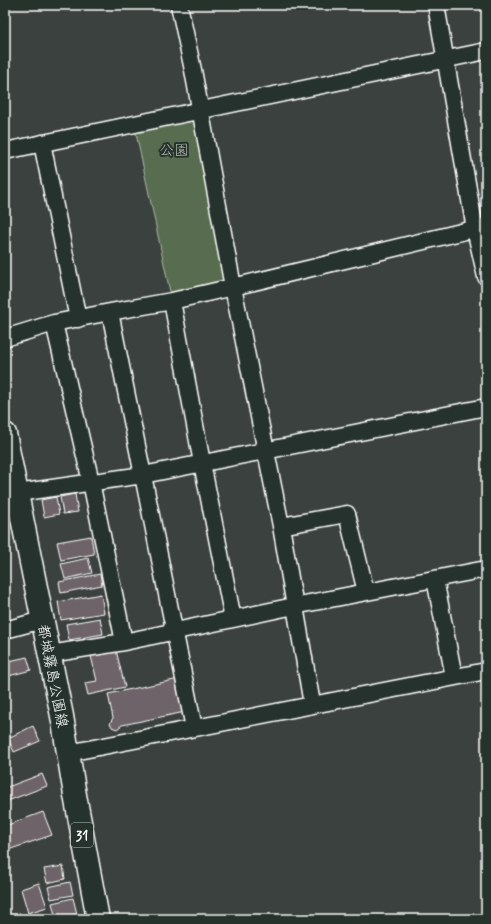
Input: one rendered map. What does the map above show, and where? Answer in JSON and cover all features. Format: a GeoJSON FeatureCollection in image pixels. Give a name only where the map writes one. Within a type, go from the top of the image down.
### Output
{"type":"FeatureCollection","features":[{"type":"Feature","properties":{"kind":"main road","name":"都城霧島公園線"},"geometry":{"type":"LineString","coordinates":[[5,434],[50,654],[68,753],[94,918]]}},
{"type":"Feature","properties":{"kind":"street"},"geometry":{"type":"LineString","coordinates":[[179,5],[200,110],[232,287],[280,526],[312,704]]}},
{"type":"Feature","properties":{"kind":"street"},"geometry":{"type":"LineString","coordinates":[[436,5],[445,59],[480,228],[486,277]]}},
{"type":"Feature","properties":{"kind":"street"},"geometry":{"type":"LineString","coordinates":[[5,151],[486,51]]}},
{"type":"Feature","properties":{"kind":"street"},"geometry":{"type":"LineString","coordinates":[[42,143],[78,319]]}},
{"type":"Feature","properties":{"kind":"street"},"geometry":{"type":"LineString","coordinates":[[5,338],[54,324],[172,301],[480,228]]}},
{"type":"Feature","properties":{"kind":"street"},"geometry":{"type":"LineString","coordinates":[[172,301],[233,619]]}},
{"type":"Feature","properties":{"kind":"street"},"geometry":{"type":"LineString","coordinates":[[110,312],[194,728]]}},
{"type":"Feature","properties":{"kind":"street"},"geometry":{"type":"LineString","coordinates":[[54,324],[91,482],[124,642]]}},
{"type":"Feature","properties":{"kind":"street"},"geometry":{"type":"LineString","coordinates":[[17,493],[143,475],[486,407]]}},
{"type":"Feature","properties":{"kind":"street"},"geometry":{"type":"LineString","coordinates":[[280,526],[347,514],[366,592]]}},
{"type":"Feature","properties":{"kind":"street"},"geometry":{"type":"LineString","coordinates":[[50,654],[124,642],[294,606],[486,569]]}},
{"type":"Feature","properties":{"kind":"street"},"geometry":{"type":"LineString","coordinates":[[435,579],[454,678]]}},
{"type":"Feature","properties":{"kind":"street"},"geometry":{"type":"LineString","coordinates":[[5,630],[42,620]]}},
{"type":"Feature","properties":{"kind":"street"},"geometry":{"type":"LineString","coordinates":[[68,753],[486,671]]}},
{"type":"Feature","properties":{"kind":"green space","name":"公園"},"geometry":{"type":"Polygon","coordinates":[[[200,110],[233,287],[172,301],[134,124],[200,110]]]}},
{"type":"Feature","properties":{"kind":"building"},"geometry":{"type":"Polygon","coordinates":[[[75,494],[78,512],[63,514],[60,497],[75,494]]]}},
{"type":"Feature","properties":{"kind":"building"},"geometry":{"type":"Polygon","coordinates":[[[56,497],[59,514],[44,517],[41,500],[56,497]]]}},
{"type":"Feature","properties":{"kind":"building"},"geometry":{"type":"Polygon","coordinates":[[[91,536],[94,554],[61,560],[57,542],[91,536]]]}},
{"type":"Feature","properties":{"kind":"building"},"geometry":{"type":"Polygon","coordinates":[[[88,558],[92,573],[65,579],[61,564],[88,558]]]}},
{"type":"Feature","properties":{"kind":"building"},"geometry":{"type":"Polygon","coordinates":[[[100,574],[102,585],[61,593],[59,582],[100,574]]]}},
{"type":"Feature","properties":{"kind":"building"},"geometry":{"type":"Polygon","coordinates":[[[101,594],[104,613],[61,620],[58,602],[101,594]]]}},
{"type":"Feature","properties":{"kind":"building"},"geometry":{"type":"Polygon","coordinates":[[[100,618],[103,634],[69,640],[66,624],[100,618]]]}},
{"type":"Feature","properties":{"kind":"building"},"geometry":{"type":"Polygon","coordinates":[[[116,650],[125,687],[88,695],[85,683],[97,681],[91,656],[116,650]]]}},
{"type":"Feature","properties":{"kind":"building"},"geometry":{"type":"Polygon","coordinates":[[[27,657],[31,670],[5,677],[5,662],[27,657]]]}},
{"type":"Feature","properties":{"kind":"building"},"geometry":{"type":"Polygon","coordinates":[[[179,679],[185,712],[122,725],[117,729],[112,727],[110,723],[113,718],[108,694],[179,679]]]}},
{"type":"Feature","properties":{"kind":"building"},"geometry":{"type":"Polygon","coordinates":[[[33,726],[40,741],[14,752],[8,738],[33,726]]]}},
{"type":"Feature","properties":{"kind":"building"},"geometry":{"type":"Polygon","coordinates":[[[42,774],[47,786],[5,802],[5,788],[42,774]]]}},
{"type":"Feature","properties":{"kind":"building"},"geometry":{"type":"Polygon","coordinates":[[[43,812],[52,835],[5,851],[5,826],[43,812]]]}},
{"type":"Feature","properties":{"kind":"building"},"geometry":{"type":"Polygon","coordinates":[[[63,866],[65,879],[47,883],[44,869],[63,866]]]}},
{"type":"Feature","properties":{"kind":"building"},"geometry":{"type":"Polygon","coordinates":[[[70,882],[73,895],[51,899],[48,887],[70,882]]]}},
{"type":"Feature","properties":{"kind":"building"},"geometry":{"type":"Polygon","coordinates":[[[39,883],[47,907],[28,913],[21,889],[39,883]]]}},
{"type":"Feature","properties":{"kind":"building"},"geometry":{"type":"Polygon","coordinates":[[[73,898],[77,914],[56,919],[52,903],[73,898]]]}}]}
